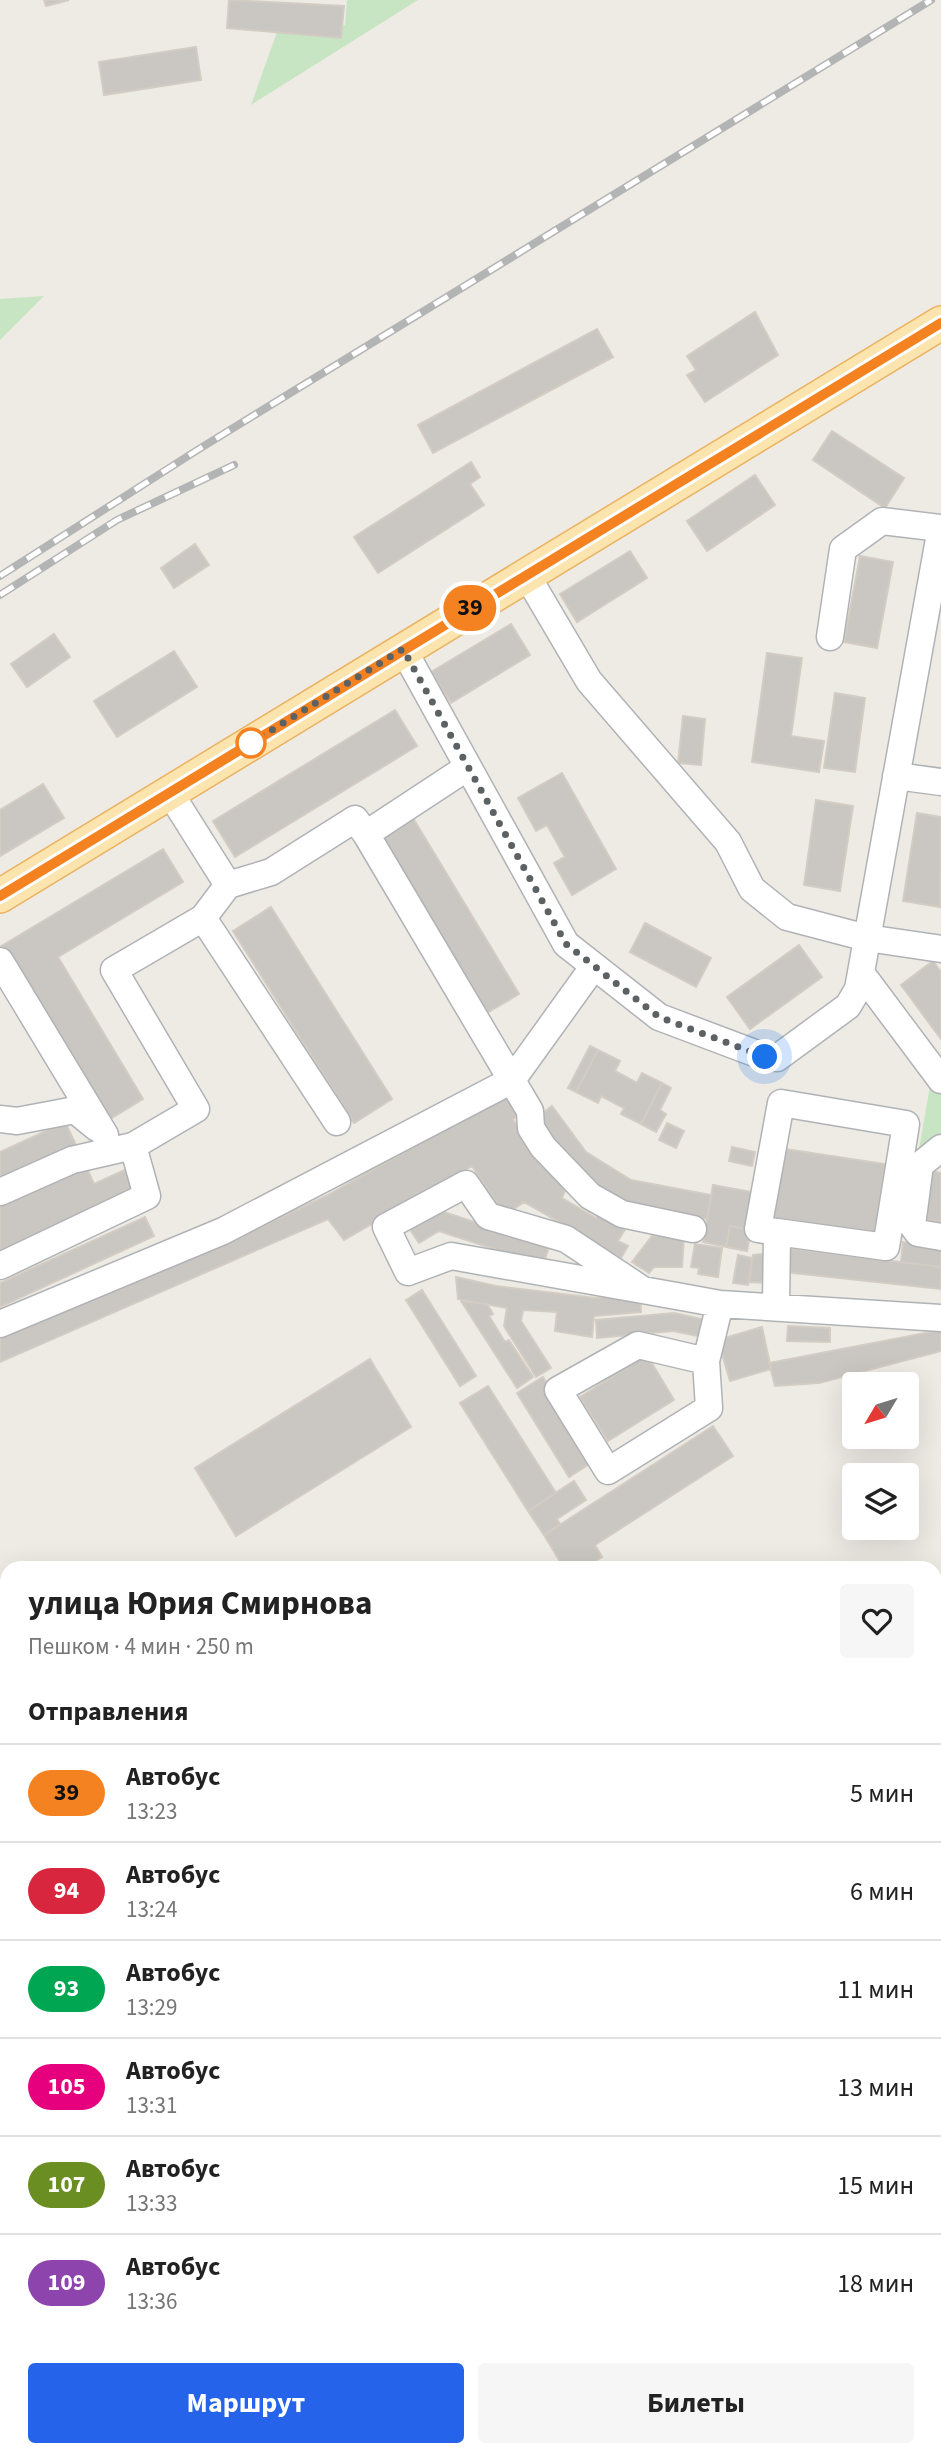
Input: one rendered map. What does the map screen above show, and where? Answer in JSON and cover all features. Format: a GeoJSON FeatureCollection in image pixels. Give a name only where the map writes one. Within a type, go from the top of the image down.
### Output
{"type":"FeatureCollection","features":[{"type":"Feature","properties":{"kind":"main road"},"geometry":{"type":"LineString","coordinates":[[0,896],[941,323]]}},
{"type":"Feature","properties":{"kind":"street"},"geometry":{"type":"LineString","coordinates":[[403,649],[566,944],[659,1017],[765,1057],[777,1058],[855,998],[941,528],[882,521],[843,549],[830,637]]}},
{"type":"Feature","properties":{"kind":"street"},"geometry":{"type":"LineString","coordinates":[[526,574],[589,681],[728,842],[752,889],[787,916],[867,938],[941,949]]}},
{"type":"Feature","properties":{"kind":"street"},"geometry":{"type":"LineString","coordinates":[[366,834],[468,767]]}},
{"type":"Feature","properties":{"kind":"street"},"geometry":{"type":"LineString","coordinates":[[896,776],[941,782]]}},
{"type":"Feature","properties":{"kind":"street"},"geometry":{"type":"LineString","coordinates":[[170,793],[228,885]]}},
{"type":"Feature","properties":{"kind":"street"},"geometry":{"type":"LineString","coordinates":[[0,1192],[72,1160],[133,1146],[196,1109],[114,970],[203,918],[228,885],[271,872],[355,819],[530,1111],[531,1128],[543,1147],[590,1196],[622,1214],[693,1229]]}},
{"type":"Feature","properties":{"kind":"street"},"geometry":{"type":"LineString","coordinates":[[203,918],[337,1122]]}},
{"type":"Feature","properties":{"kind":"street"},"geometry":{"type":"LineString","coordinates":[[0,961],[105,1135]]}},
{"type":"Feature","properties":{"kind":"street"},"geometry":{"type":"LineString","coordinates":[[0,1324],[223,1231],[512,1080],[594,966]]}},
{"type":"Feature","properties":{"kind":"street"},"geometry":{"type":"LineString","coordinates":[[861,973],[941,1080]]}},
{"type":"Feature","properties":{"kind":"street"},"geometry":{"type":"LineString","coordinates":[[781,1103],[906,1124],[886,1247],[776,1232],[758,1229],[781,1103]]}},
{"type":"Feature","properties":{"kind":"street"},"geometry":{"type":"LineString","coordinates":[[0,1119],[17,1121],[75,1110],[105,1135],[133,1146]]}},
{"type":"Feature","properties":{"kind":"street"},"geometry":{"type":"LineString","coordinates":[[0,1266],[147,1196],[133,1146]]}},
{"type":"Feature","properties":{"kind":"street"},"geometry":{"type":"LineString","coordinates":[[941,1148],[920,1165],[912,1226],[918,1233],[941,1237]]}},
{"type":"Feature","properties":{"kind":"street"},"geometry":{"type":"LineString","coordinates":[[643,1290],[566,1239],[488,1216],[466,1184],[386,1227],[408,1272],[451,1256],[720,1304],[941,1318]]}},
{"type":"Feature","properties":{"kind":"street"},"geometry":{"type":"LineString","coordinates":[[776,1232],[776,1307]]}},
{"type":"Feature","properties":{"kind":"street"},"geometry":{"type":"LineString","coordinates":[[706,1361],[638,1345],[558,1390],[608,1471],[709,1408],[706,1361],[720,1304]]}},
{"type":"Feature","properties":{"kind":"green space"},"geometry":{"type":"Polygon","coordinates":[[[347,0],[418,0],[251,105],[277,32],[345,25],[347,0]]]}},
{"type":"Feature","properties":{"kind":"green space"},"geometry":{"type":"Polygon","coordinates":[[[44,296],[0,340],[0,299],[44,296]]]}},
{"type":"Feature","properties":{"kind":"green space"},"geometry":{"type":"Polygon","coordinates":[[[931,1080],[941,1094],[941,1138],[918,1155],[931,1080]]]}},
{"type":"Feature","properties":{"kind":"building"},"geometry":{"type":"Polygon","coordinates":[[[44,0],[69,0],[46,6],[44,0]]]}},
{"type":"Feature","properties":{"kind":"building"},"geometry":{"type":"Polygon","coordinates":[[[229,0],[344,6],[341,38],[227,28],[229,0]]]}},
{"type":"Feature","properties":{"kind":"building"},"geometry":{"type":"Polygon","coordinates":[[[196,47],[201,80],[104,95],[99,62],[196,47]]]}},
{"type":"Feature","properties":{"kind":"building"},"geometry":{"type":"Polygon","coordinates":[[[755,312],[778,355],[705,402],[687,375],[696,370],[687,356],[755,312]]]}},
{"type":"Feature","properties":{"kind":"building"},"geometry":{"type":"Polygon","coordinates":[[[597,329],[613,357],[433,453],[418,425],[597,329]]]}},
{"type":"Feature","properties":{"kind":"building"},"geometry":{"type":"Polygon","coordinates":[[[832,431],[904,478],[885,508],[813,460],[832,431]]]}},
{"type":"Feature","properties":{"kind":"building"},"geometry":{"type":"Polygon","coordinates":[[[471,462],[480,477],[470,484],[484,505],[378,573],[354,537],[471,462]]]}},
{"type":"Feature","properties":{"kind":"building"},"geometry":{"type":"Polygon","coordinates":[[[755,475],[775,505],[707,551],[687,521],[755,475]]]}},
{"type":"Feature","properties":{"kind":"building"},"geometry":{"type":"Polygon","coordinates":[[[195,544],[209,565],[174,588],[161,568],[195,544]]]}},
{"type":"Feature","properties":{"kind":"building"},"geometry":{"type":"Polygon","coordinates":[[[630,551],[647,578],[577,622],[560,594],[630,551]]]}},
{"type":"Feature","properties":{"kind":"building"},"geometry":{"type":"Polygon","coordinates":[[[860,556],[893,562],[877,648],[844,642],[860,556]]]}},
{"type":"Feature","properties":{"kind":"building"},"geometry":{"type":"Polygon","coordinates":[[[511,624],[530,655],[451,703],[431,672],[511,624]]]}},
{"type":"Feature","properties":{"kind":"building"},"geometry":{"type":"Polygon","coordinates":[[[54,634],[70,657],[27,687],[11,664],[54,634]]]}},
{"type":"Feature","properties":{"kind":"building"},"geometry":{"type":"Polygon","coordinates":[[[174,651],[197,687],[117,737],[94,701],[174,651]]]}},
{"type":"Feature","properties":{"kind":"building"},"geometry":{"type":"Polygon","coordinates":[[[767,653],[802,658],[791,736],[824,741],[819,772],[752,762],[767,653]]]}},
{"type":"Feature","properties":{"kind":"building"},"geometry":{"type":"Polygon","coordinates":[[[835,693],[865,698],[855,772],[824,768],[835,693]]]}},
{"type":"Feature","properties":{"kind":"building"},"geometry":{"type":"Polygon","coordinates":[[[395,710],[417,746],[235,857],[213,821],[395,710]]]}},
{"type":"Feature","properties":{"kind":"building"},"geometry":{"type":"Polygon","coordinates":[[[683,716],[705,719],[701,765],[678,763],[683,716]]]}},
{"type":"Feature","properties":{"kind":"building"},"geometry":{"type":"Polygon","coordinates":[[[562,773],[616,869],[572,895],[554,863],[565,857],[547,825],[536,831],[518,798],[562,773]]]}},
{"type":"Feature","properties":{"kind":"building"},"geometry":{"type":"Polygon","coordinates":[[[43,784],[64,818],[0,856],[0,810],[43,784]]]}},
{"type":"Feature","properties":{"kind":"building"},"geometry":{"type":"Polygon","coordinates":[[[816,800],[853,806],[840,891],[804,885],[816,800]]]}},
{"type":"Feature","properties":{"kind":"building"},"geometry":{"type":"Polygon","coordinates":[[[410,813],[519,994],[487,1013],[379,831],[410,813]]]}},
{"type":"Feature","properties":{"kind":"building"},"geometry":{"type":"Polygon","coordinates":[[[917,813],[941,817],[940,907],[903,901],[917,813]]]}},
{"type":"Feature","properties":{"kind":"building"},"geometry":{"type":"Polygon","coordinates":[[[163,849],[183,882],[58,957],[143,1099],[105,1122],[0,947],[163,849]]]}},
{"type":"Feature","properties":{"kind":"building"},"geometry":{"type":"Polygon","coordinates":[[[271,907],[392,1099],[354,1123],[233,931],[271,907]]]}},
{"type":"Feature","properties":{"kind":"building"},"geometry":{"type":"Polygon","coordinates":[[[645,923],[711,958],[696,987],[630,952],[645,923]]]}},
{"type":"Feature","properties":{"kind":"building"},"geometry":{"type":"Polygon","coordinates":[[[799,945],[822,977],[750,1029],[727,997],[799,945]]]}},
{"type":"Feature","properties":{"kind":"building"},"geometry":{"type":"Polygon","coordinates":[[[933,961],[941,972],[941,1039],[901,985],[933,961]]]}},
{"type":"Feature","properties":{"kind":"building"},"geometry":{"type":"Polygon","coordinates":[[[590,1046],[598,1050],[576,1092],[568,1088],[590,1046]]]}},
{"type":"Feature","properties":{"kind":"building"},"geometry":{"type":"Polygon","coordinates":[[[598,1050],[620,1061],[615,1071],[637,1083],[642,1073],[662,1083],[641,1124],[621,1114],[624,1108],[601,1096],[598,1103],[576,1092],[598,1050]]]}},
{"type":"Feature","properties":{"kind":"building"},"geometry":{"type":"Polygon","coordinates":[[[662,1083],[671,1088],[660,1110],[666,1114],[656,1132],[641,1124],[662,1083]]]}},
{"type":"Feature","properties":{"kind":"building"},"geometry":{"type":"Polygon","coordinates":[[[510,1093],[522,1114],[513,1119],[541,1165],[568,1183],[562,1198],[596,1218],[602,1212],[627,1226],[618,1241],[628,1246],[621,1258],[524,1202],[505,1215],[472,1166],[344,1240],[328,1219],[0,1362],[0,1338],[193,1252],[261,1227],[326,1196],[510,1093]]]}},
{"type":"Feature","properties":{"kind":"building"},"geometry":{"type":"Polygon","coordinates":[[[552,1106],[586,1152],[631,1180],[711,1195],[707,1219],[617,1201],[570,1163],[537,1118],[552,1106]]]}},
{"type":"Feature","properties":{"kind":"building"},"geometry":{"type":"Polygon","coordinates":[[[65,1122],[76,1145],[0,1180],[0,1152],[65,1122]]]}},
{"type":"Feature","properties":{"kind":"building"},"geometry":{"type":"Polygon","coordinates":[[[667,1123],[684,1131],[676,1148],[659,1140],[667,1123]]]}},
{"type":"Feature","properties":{"kind":"building"},"geometry":{"type":"Polygon","coordinates":[[[732,1147],[755,1152],[752,1166],[729,1161],[732,1147]]]}},
{"type":"Feature","properties":{"kind":"building"},"geometry":{"type":"Polygon","coordinates":[[[785,1149],[885,1164],[875,1233],[774,1218],[785,1149]]]}},
{"type":"Feature","properties":{"kind":"building"},"geometry":{"type":"Polygon","coordinates":[[[85,1164],[94,1184],[129,1168],[138,1191],[0,1253],[0,1202],[85,1164]]]}},
{"type":"Feature","properties":{"kind":"building"},"geometry":{"type":"Polygon","coordinates":[[[931,1171],[941,1173],[941,1222],[924,1219],[931,1171]]]}},
{"type":"Feature","properties":{"kind":"building"},"geometry":{"type":"Polygon","coordinates":[[[713,1185],[757,1193],[747,1251],[703,1242],[713,1185]]]}},
{"type":"Feature","properties":{"kind":"building"},"geometry":{"type":"Polygon","coordinates":[[[438,1210],[549,1247],[544,1262],[528,1260],[439,1231],[419,1243],[409,1228],[438,1210]]]}},
{"type":"Feature","properties":{"kind":"building"},"geometry":{"type":"Polygon","coordinates":[[[145,1217],[154,1236],[0,1307],[0,1283],[145,1217]]]}},
{"type":"Feature","properties":{"kind":"building"},"geometry":{"type":"Polygon","coordinates":[[[730,1226],[751,1230],[747,1251],[726,1247],[730,1226]]]}},
{"type":"Feature","properties":{"kind":"building"},"geometry":{"type":"Polygon","coordinates":[[[652,1236],[684,1236],[682,1267],[654,1267],[649,1273],[632,1262],[652,1236]]]}},
{"type":"Feature","properties":{"kind":"building"},"geometry":{"type":"Polygon","coordinates":[[[903,1242],[941,1247],[941,1267],[901,1262],[903,1242]]]}},
{"type":"Feature","properties":{"kind":"building"},"geometry":{"type":"Polygon","coordinates":[[[695,1244],[722,1248],[718,1277],[698,1274],[699,1268],[691,1267],[695,1244]]]}},
{"type":"Feature","properties":{"kind":"building"},"geometry":{"type":"Polygon","coordinates":[[[787,1248],[941,1267],[941,1289],[785,1272],[787,1248]]]}},
{"type":"Feature","properties":{"kind":"building"},"geometry":{"type":"Polygon","coordinates":[[[763,1254],[767,1283],[749,1282],[753,1255],[763,1254]]]}},
{"type":"Feature","properties":{"kind":"building"},"geometry":{"type":"Polygon","coordinates":[[[738,1255],[752,1258],[748,1285],[733,1283],[738,1255]]]}},
{"type":"Feature","properties":{"kind":"building"},"geometry":{"type":"Polygon","coordinates":[[[456,1277],[496,1286],[596,1298],[640,1294],[641,1312],[594,1316],[592,1337],[555,1331],[557,1312],[523,1310],[521,1321],[551,1368],[536,1377],[504,1326],[507,1308],[458,1299],[456,1277]]]}},
{"type":"Feature","properties":{"kind":"building"},"geometry":{"type":"Polygon","coordinates":[[[422,1290],[476,1376],[460,1386],[406,1300],[422,1290]]]}},
{"type":"Feature","properties":{"kind":"building"},"geometry":{"type":"Polygon","coordinates":[[[461,1301],[487,1304],[493,1314],[489,1316],[505,1342],[509,1340],[533,1377],[517,1388],[461,1301]]]}},
{"type":"Feature","properties":{"kind":"building"},"geometry":{"type":"Polygon","coordinates":[[[674,1313],[706,1320],[703,1337],[673,1331],[597,1338],[596,1320],[674,1313]]]}},
{"type":"Feature","properties":{"kind":"building"},"geometry":{"type":"Polygon","coordinates":[[[788,1326],[830,1328],[830,1342],[787,1341],[788,1326]]]}},
{"type":"Feature","properties":{"kind":"building"},"geometry":{"type":"Polygon","coordinates":[[[762,1327],[771,1369],[730,1381],[718,1340],[762,1327]]]}},
{"type":"Feature","properties":{"kind":"building"},"geometry":{"type":"Polygon","coordinates":[[[941,1330],[941,1351],[861,1372],[842,1372],[842,1377],[819,1383],[775,1386],[769,1363],[941,1330]]]}},
{"type":"Feature","properties":{"kind":"building"},"geometry":{"type":"Polygon","coordinates":[[[647,1355],[674,1400],[608,1441],[580,1397],[647,1355]]]}},
{"type":"Feature","properties":{"kind":"building"},"geometry":{"type":"Polygon","coordinates":[[[370,1359],[411,1427],[236,1536],[195,1468],[370,1359]]]}},
{"type":"Feature","properties":{"kind":"building"},"geometry":{"type":"Polygon","coordinates":[[[543,1377],[591,1463],[569,1477],[517,1393],[543,1377]]]}},
{"type":"Feature","properties":{"kind":"building"},"geometry":{"type":"Polygon","coordinates":[[[488,1386],[556,1493],[528,1511],[460,1403],[488,1386]]]}},
{"type":"Feature","properties":{"kind":"building"},"geometry":{"type":"Polygon","coordinates":[[[713,1426],[733,1456],[595,1545],[602,1557],[595,1561],[560,1561],[544,1535],[713,1426]]]}},
{"type":"Feature","properties":{"kind":"building"},"geometry":{"type":"Polygon","coordinates":[[[574,1481],[586,1500],[557,1519],[560,1524],[544,1535],[528,1511],[574,1481]]]}},
{"type":"Feature","properties":{"kind":"railway"},"geometry":{"type":"LineString","coordinates":[[0,576],[199,449],[931,0]]}},
{"type":"Feature","properties":{"kind":"railway"},"geometry":{"type":"LineString","coordinates":[[0,595],[117,520],[234,465]]}},
{"type":"Feature","properties":{"kind":"bus line","name":"39"},"geometry":{"type":"LineString","coordinates":[[0,896],[941,323]]}},
{"type":"Feature","properties":{"kind":"route"},"geometry":{"type":"LineString","coordinates":[[251,743],[403,649],[566,944],[659,1017],[765,1057]]}}]}
